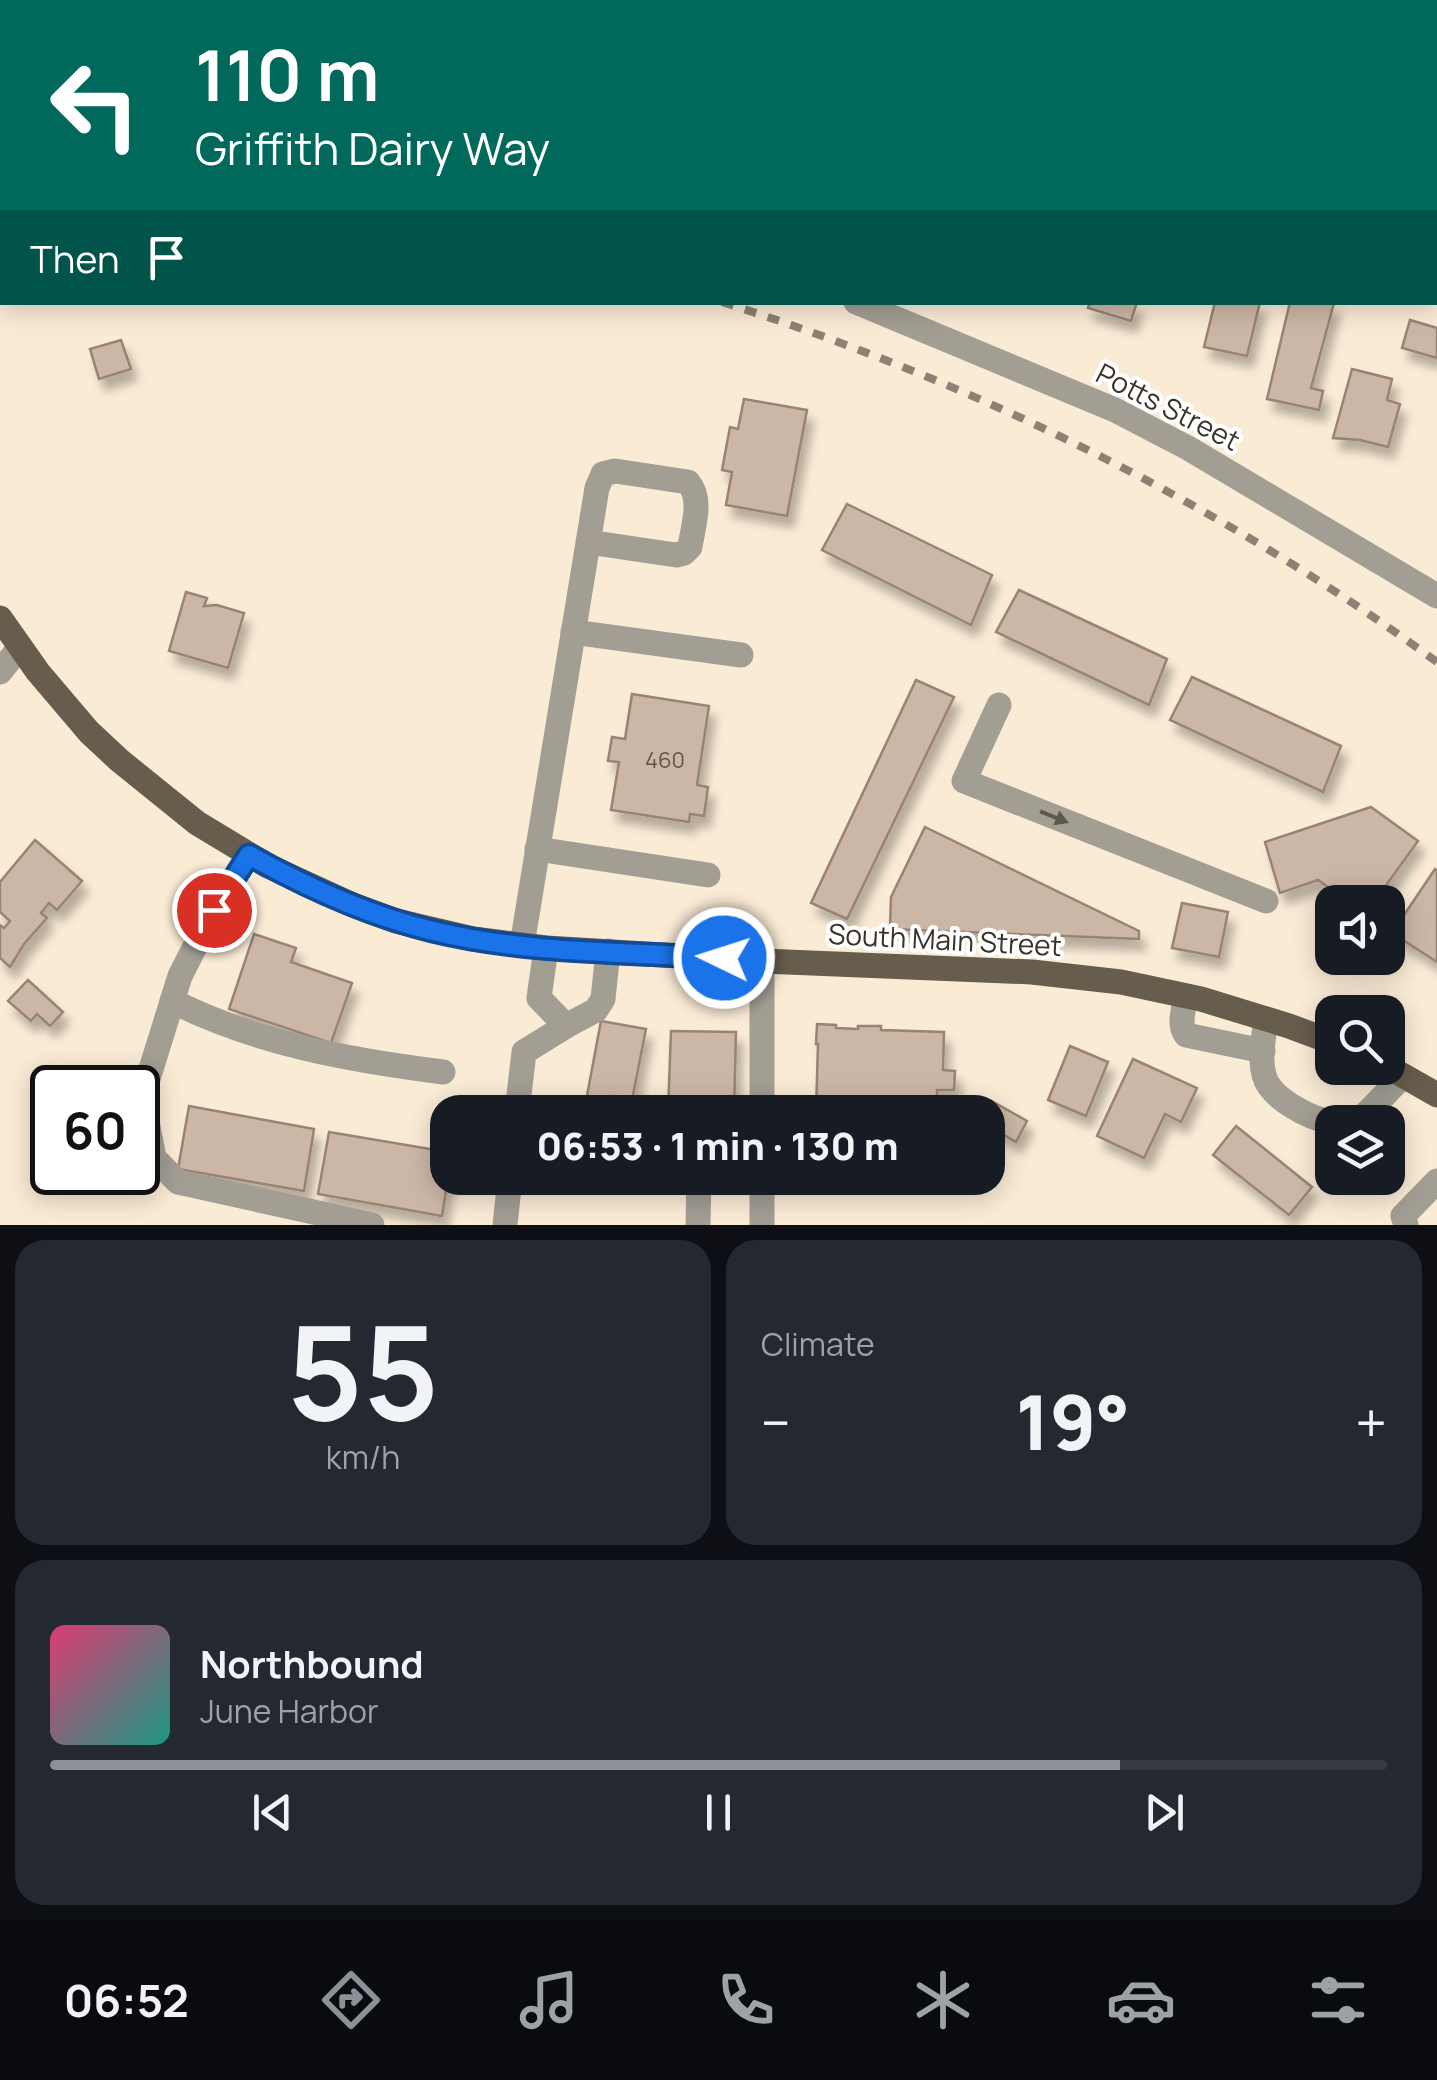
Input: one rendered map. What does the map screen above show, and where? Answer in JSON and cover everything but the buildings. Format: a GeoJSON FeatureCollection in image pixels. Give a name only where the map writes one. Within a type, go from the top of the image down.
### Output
{"type":"FeatureCollection","features":[{"type":"Feature","properties":{"kind":"main road","name":"South Main Street"},"geometry":{"type":"LineString","coordinates":[[0,618],[38,672],[89,732],[197,823],[249,855],[353,905],[396,921],[473,939],[534,946],[762,961],[1032,972],[1121,982],[1186,996],[1315,1036]]}},
{"type":"Feature","properties":{"kind":"main road"},"geometry":{"type":"LineString","coordinates":[[1405,1077],[1437,1095]]}},
{"type":"Feature","properties":{"kind":"street","name":"Potts Street"},"geometry":{"type":"LineString","coordinates":[[863,305],[1115,410],[1188,448],[1437,596]]}},
{"type":"Feature","properties":{"kind":"street"},"geometry":{"type":"LineString","coordinates":[[566,1026],[539,998],[534,946],[538,849],[596,488],[603,474],[615,470],[688,482],[695,490],[690,547],[684,553],[588,542]]}},
{"type":"Feature","properties":{"kind":"street"},"geometry":{"type":"LineString","coordinates":[[573,632],[741,655]]}},
{"type":"Feature","properties":{"kind":"street"},"geometry":{"type":"LineString","coordinates":[[0,672],[20,647]]}},
{"type":"Feature","properties":{"kind":"street"},"geometry":{"type":"LineString","coordinates":[[999,705],[964,780],[1266,902]]}},
{"type":"Feature","properties":{"kind":"street"},"geometry":{"type":"LineString","coordinates":[[538,849],[708,875]]}},
{"type":"Feature","properties":{"kind":"street"},"geometry":{"type":"LineString","coordinates":[[249,855],[214,910],[172,1000],[147,1082],[146,1116],[154,1158],[178,1182],[337,1221],[372,1225]]}},
{"type":"Feature","properties":{"kind":"street"},"geometry":{"type":"LineString","coordinates":[[519,1095],[524,1052],[596,1010],[603,999],[608,952]]}},
{"type":"Feature","properties":{"kind":"street"},"geometry":{"type":"LineString","coordinates":[[762,961],[762,1095]]}},
{"type":"Feature","properties":{"kind":"street"},"geometry":{"type":"LineString","coordinates":[[1186,996],[1182,1026],[1186,1035],[1263,1051]]}},
{"type":"Feature","properties":{"kind":"street"},"geometry":{"type":"LineString","coordinates":[[172,1000],[209,1019],[259,1037],[338,1056],[443,1072]]}},
{"type":"Feature","properties":{"kind":"street"},"geometry":{"type":"LineString","coordinates":[[1266,1019],[1262,1064],[1268,1084],[1294,1108],[1315,1118]]}},
{"type":"Feature","properties":{"kind":"street"},"geometry":{"type":"LineString","coordinates":[[1406,1225],[1403,1216],[1437,1180]]}},
{"type":"Feature","properties":{"kind":"street"},"geometry":{"type":"LineString","coordinates":[[505,1225],[508,1195]]}},
{"type":"Feature","properties":{"kind":"street"},"geometry":{"type":"LineString","coordinates":[[698,1225],[699,1195]]}},
{"type":"Feature","properties":{"kind":"street"},"geometry":{"type":"LineString","coordinates":[[762,1195],[762,1225]]}},
{"type":"Feature","properties":{"kind":"railway"},"geometry":{"type":"LineString","coordinates":[[731,305],[911,370],[1094,453],[1270,550],[1437,662]]}},
{"type":"Feature","properties":{"kind":"route"},"geometry":{"type":"LineString","coordinates":[[214,910],[249,855],[353,905],[432,931],[546,948],[724,958]]}}]}
